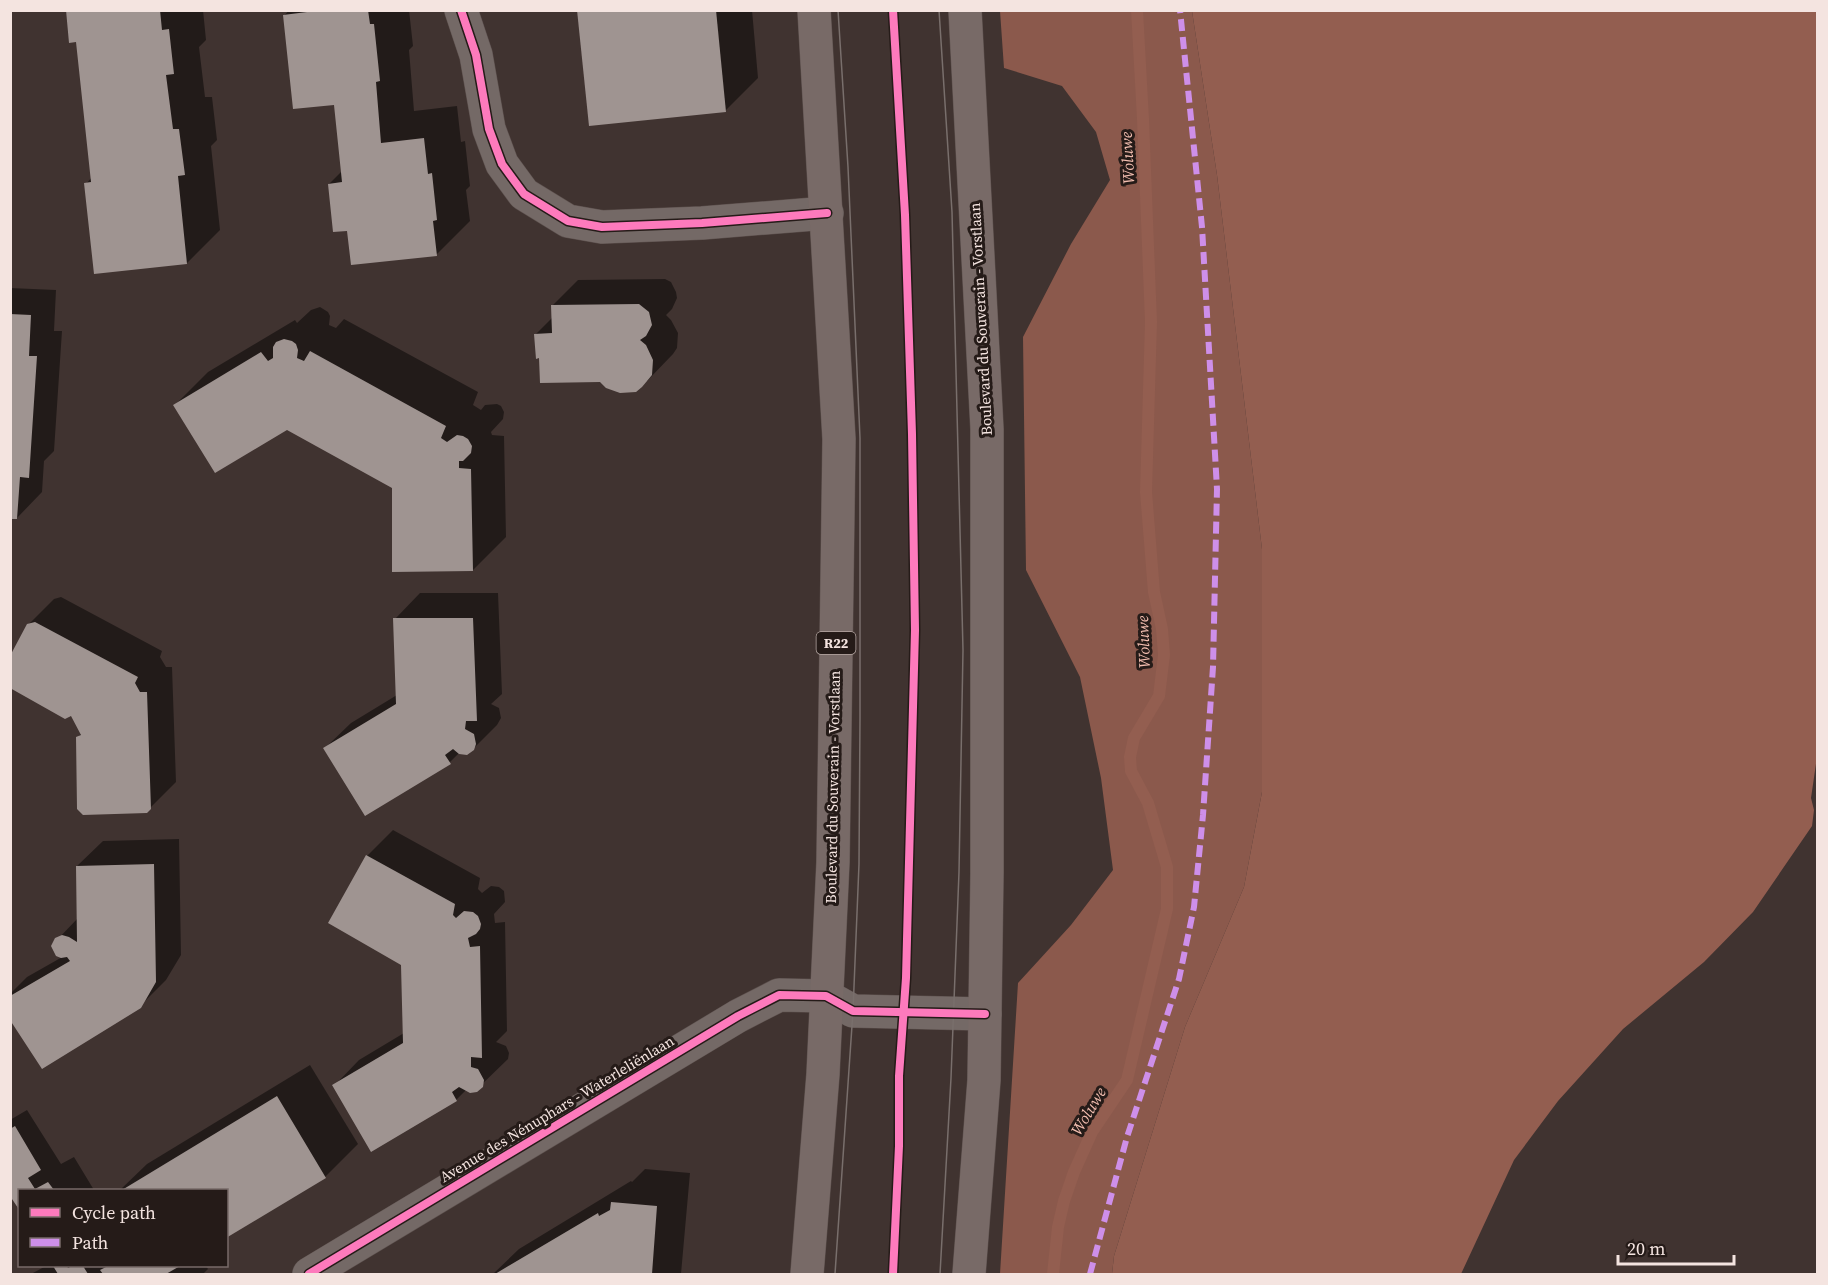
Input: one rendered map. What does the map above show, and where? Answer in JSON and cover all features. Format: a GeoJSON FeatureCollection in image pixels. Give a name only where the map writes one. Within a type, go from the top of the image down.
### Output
{"type":"FeatureCollection","features":[{"type":"Feature","properties":{"kind":"main road","name":"Boulevard du Souverain - Vorstlaan"},"geometry":{"type":"LineString","coordinates":[[807,1275],[826,996],[833,850],[839,439],[814,10]]}},
{"type":"Feature","properties":{"kind":"main road","name":"Boulevard du Souverain - Vorstlaan"},"geometry":{"type":"LineString","coordinates":[[965,10],[987,429],[985,1014],[983,1094],[969,1275]]}},
{"type":"Feature","properties":{"kind":"street"},"geometry":{"type":"LineString","coordinates":[[461,10],[476,55],[489,129],[502,164],[524,194],[568,221],[602,227],[622,227],[827,213]]}},
{"type":"Feature","properties":{"kind":"street","name":"Avenue des Nénuphars - Waterleliënlaan"},"geometry":{"type":"LineString","coordinates":[[309,1275],[738,1016],[779,995],[826,996]]}},
{"type":"Feature","properties":{"kind":"street"},"geometry":{"type":"LineString","coordinates":[[826,996],[853,1011],[985,1014]]}},
{"type":"Feature","properties":{"kind":"shaded area"},"geometry":{"type":"Polygon","coordinates":[[[1000,11],[1192,11],[1217,175],[1262,549],[1262,792],[1244,887],[1185,1027],[1114,1256],[1112,1274],[1000,1274],[1018,983],[1071,925],[1113,870],[1101,778],[1080,677],[1026,570],[1023,337],[1071,244],[1110,180],[1096,132],[1062,86],[1004,68],[1000,11]]]}},
{"type":"Feature","properties":{"kind":"shaded area"},"geometry":{"type":"Polygon","coordinates":[[[1192,11],[1817,11],[1818,750],[1811,798],[1814,810],[1812,826],[1753,912],[1704,962],[1623,1029],[1558,1101],[1514,1160],[1461,1274],[1112,1274],[1114,1256],[1185,1027],[1244,887],[1262,792],[1262,549],[1217,175],[1192,11]]]}},
{"type":"Feature","properties":{"kind":"building"},"geometry":{"type":"Polygon","coordinates":[[[66,10],[160,10],[162,30],[169,29],[174,74],[166,75],[173,129],[179,129],[185,175],[178,176],[187,264],[94,274],[84,183],[91,182],[76,42],[69,43],[66,10]]]}},
{"type":"Feature","properties":{"kind":"building"},"geometry":{"type":"Polygon","coordinates":[[[323,10],[368,10],[370,24],[374,24],[380,81],[376,82],[381,143],[424,138],[428,174],[432,173],[437,220],[433,221],[437,256],[351,265],[347,231],[333,232],[328,184],[342,182],[334,105],[293,109],[283,15],[323,10]]]}},
{"type":"Feature","properties":{"kind":"building"},"geometry":{"type":"Polygon","coordinates":[[[577,10],[716,10],[726,112],[589,126],[577,10]]]}},
{"type":"Feature","properties":{"kind":"building"},"geometry":{"type":"Polygon","coordinates":[[[639,304],[649,312],[652,325],[646,336],[640,340],[646,345],[653,360],[652,375],[636,392],[620,393],[606,388],[600,382],[540,383],[539,358],[536,359],[534,334],[552,333],[551,305],[639,304]]]}},
{"type":"Feature","properties":{"kind":"building"},"geometry":{"type":"Polygon","coordinates":[[[10,314],[31,315],[29,356],[37,356],[29,478],[20,477],[17,519],[10,519],[10,314]]]}},
{"type":"Feature","properties":{"kind":"building"},"geometry":{"type":"Polygon","coordinates":[[[284,339],[296,344],[297,358],[304,361],[310,351],[446,426],[441,438],[447,442],[457,435],[468,439],[472,446],[471,453],[463,461],[459,461],[459,468],[471,469],[473,571],[392,572],[392,488],[287,430],[215,473],[173,405],[261,352],[268,361],[273,358],[273,347],[276,342],[284,339]]]}},
{"type":"Feature","properties":{"kind":"building"},"geometry":{"type":"Polygon","coordinates":[[[393,618],[473,618],[477,721],[466,721],[465,729],[474,734],[476,744],[474,750],[467,755],[459,754],[453,749],[445,755],[451,764],[365,816],[323,748],[396,704],[393,618]]]}},
{"type":"Feature","properties":{"kind":"building"},"geometry":{"type":"Polygon","coordinates":[[[35,622],[138,677],[135,683],[140,692],[147,692],[151,809],[147,813],[83,815],[77,809],[76,737],[81,735],[71,716],[65,719],[10,688],[10,656],[27,624],[35,622]]]}},
{"type":"Feature","properties":{"kind":"building"},"geometry":{"type":"Polygon","coordinates":[[[366,855],[455,904],[453,915],[456,918],[464,911],[473,912],[478,916],[480,929],[468,938],[470,947],[480,946],[482,1058],[471,1057],[471,1067],[478,1069],[484,1080],[483,1087],[477,1092],[470,1093],[459,1087],[452,1092],[457,1101],[371,1152],[332,1085],[403,1043],[401,965],[328,923],[366,855]]]}},
{"type":"Feature","properties":{"kind":"building"},"geometry":{"type":"Polygon","coordinates":[[[154,864],[156,982],[141,1008],[42,1069],[10,1020],[10,996],[70,961],[67,957],[56,956],[51,946],[55,938],[62,935],[77,942],[76,866],[154,864]]]}},
{"type":"Feature","properties":{"kind":"building"},"geometry":{"type":"Polygon","coordinates":[[[277,1096],[326,1178],[228,1237],[228,1189],[124,1189],[277,1096]]]}},
{"type":"Feature","properties":{"kind":"building"},"geometry":{"type":"Polygon","coordinates":[[[15,1126],[41,1170],[28,1178],[35,1189],[18,1189],[18,1208],[10,1196],[10,1129],[15,1126]]]}},
{"type":"Feature","properties":{"kind":"building"},"geometry":{"type":"Polygon","coordinates":[[[48,1182],[53,1189],[35,1189],[48,1182]]]}},
{"type":"Feature","properties":{"kind":"building"},"geometry":{"type":"Polygon","coordinates":[[[611,1202],[657,1206],[652,1274],[495,1274],[598,1213],[599,1216],[610,1210],[611,1202]]]}},
{"type":"Feature","properties":{"kind":"building"},"geometry":{"type":"Polygon","coordinates":[[[54,1267],[84,1267],[88,1274],[58,1274],[54,1267]]]}},
{"type":"Feature","properties":{"kind":"building"},"geometry":{"type":"Polygon","coordinates":[[[106,1267],[178,1267],[166,1274],[103,1274],[100,1270],[106,1267]]]}},
{"type":"Feature","properties":{"kind":"waterway","name":"Woluwe"},"geometry":{"type":"LineString","coordinates":[[1053,1274],[1058,1227],[1074,1172],[1092,1132],[1127,1080],[1167,909],[1167,867],[1148,803],[1131,771],[1130,757],[1134,738],[1159,696],[1164,655],[1162,629],[1154,592],[1146,492],[1151,322],[1137,10]]}},
{"type":"Feature","properties":{"kind":"tram line"},"geometry":{"type":"LineString","coordinates":[[835,1274],[853,1011],[859,864],[860,718],[860,438],[848,167],[838,10]]}},
{"type":"Feature","properties":{"kind":"tram line"},"geometry":{"type":"LineString","coordinates":[[939,10],[952,212],[963,650],[959,872],[940,1274]]}},
{"type":"Feature","properties":{"kind":"marked path"},"geometry":{"type":"LineString","coordinates":[[1090,1274],[1127,1137],[1179,979],[1194,907],[1203,815],[1213,667],[1217,489],[1202,227],[1180,10]]}},
{"type":"Feature","properties":{"kind":"cycle path"},"geometry":{"type":"LineString","coordinates":[[461,10],[476,55],[489,129],[502,164],[524,194],[568,221],[602,227],[702,223],[827,213]]}},
{"type":"Feature","properties":{"kind":"cycle path"},"geometry":{"type":"LineString","coordinates":[[893,10],[905,215],[915,630],[906,978],[899,1076],[899,1146],[893,1274]]}},
{"type":"Feature","properties":{"kind":"cycle path"},"geometry":{"type":"LineString","coordinates":[[309,1274],[738,1016],[779,995],[826,996],[853,1011],[985,1014]]}}]}
